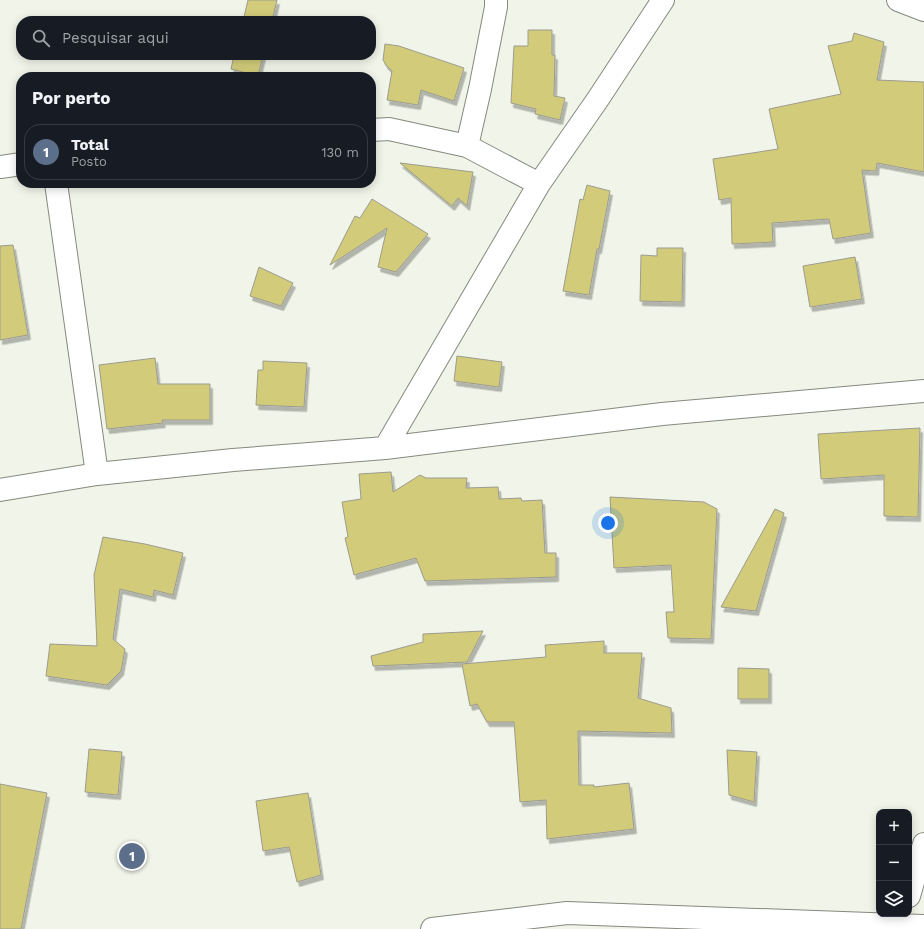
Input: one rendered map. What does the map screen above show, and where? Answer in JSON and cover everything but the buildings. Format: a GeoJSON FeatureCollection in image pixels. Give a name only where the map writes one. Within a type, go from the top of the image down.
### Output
{"type":"FeatureCollection","features":[{"type":"Feature","properties":{"kind":"street"},"geometry":{"type":"LineString","coordinates":[[467,146],[482,81],[496,0]]}},
{"type":"Feature","properties":{"kind":"street"},"geometry":{"type":"LineString","coordinates":[[385,448],[539,184],[598,99],[663,0]]}},
{"type":"Feature","properties":{"kind":"street"},"geometry":{"type":"LineString","coordinates":[[898,0],[924,10]]}},
{"type":"Feature","properties":{"kind":"street"},"geometry":{"type":"LineString","coordinates":[[376,130],[389,130],[467,146],[539,184]]}},
{"type":"Feature","properties":{"kind":"street"},"geometry":{"type":"LineString","coordinates":[[0,167],[16,165]]}},
{"type":"Feature","properties":{"kind":"street"},"geometry":{"type":"LineString","coordinates":[[57,188],[98,474]]}},
{"type":"Feature","properties":{"kind":"street"},"geometry":{"type":"LineString","coordinates":[[0,490],[98,474],[233,460],[385,448],[662,414],[924,391]]}},
{"type":"Feature","properties":{"kind":"street"},"geometry":{"type":"LineString","coordinates":[[912,886],[924,844]]}},
{"type":"Feature","properties":{"kind":"street"},"geometry":{"type":"LineString","coordinates":[[432,929],[566,913],[902,920],[924,926]]}},
{"type":"Feature","properties":{"kind":"place","name":"Total"},"geometry":{"type":"Point","coordinates":[132,856]}}]}
